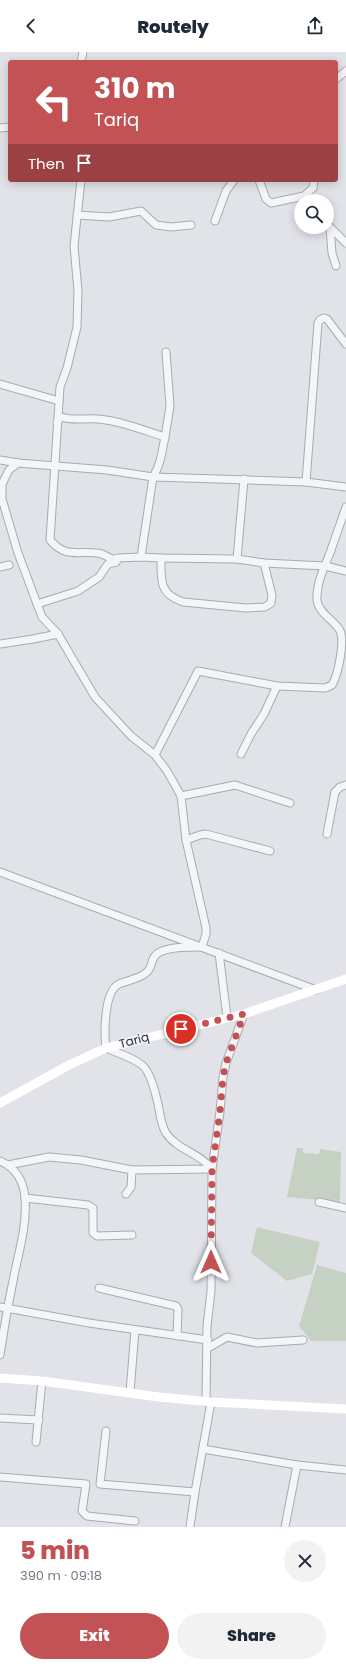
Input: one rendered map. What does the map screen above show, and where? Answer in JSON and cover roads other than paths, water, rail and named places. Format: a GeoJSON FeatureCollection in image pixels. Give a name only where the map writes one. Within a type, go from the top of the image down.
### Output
{"type":"FeatureCollection","features":[{"type":"Feature","properties":{"kind":"main road","name":"Tariq"},"geometry":{"type":"LineString","coordinates":[[0,1103],[106,1048],[244,1014],[346,979]]}},
{"type":"Feature","properties":{"kind":"main road"},"geometry":{"type":"LineString","coordinates":[[0,1378],[42,1381],[208,1402],[346,1409]]}},
{"type":"Feature","properties":{"kind":"street"},"geometry":{"type":"LineString","coordinates":[[338,77],[346,71]]}},
{"type":"Feature","properties":{"kind":"street"},"geometry":{"type":"LineString","coordinates":[[81,182],[74,246],[78,291],[77,327],[71,355],[60,387],[50,540],[63,552],[103,554],[116,562]]}},
{"type":"Feature","properties":{"kind":"street"},"geometry":{"type":"LineString","coordinates":[[215,221],[226,191],[233,182]]}},
{"type":"Feature","properties":{"kind":"street"},"geometry":{"type":"LineString","coordinates":[[260,182],[263,193],[269,202],[294,200]]}},
{"type":"Feature","properties":{"kind":"street"},"geometry":{"type":"LineString","coordinates":[[309,194],[314,182]]}},
{"type":"Feature","properties":{"kind":"street"},"geometry":{"type":"LineString","coordinates":[[77,215],[109,217],[141,211],[156,225],[172,227],[191,225]]}},
{"type":"Feature","properties":{"kind":"street"},"geometry":{"type":"LineString","coordinates":[[334,231],[346,243]]}},
{"type":"Feature","properties":{"kind":"street"},"geometry":{"type":"LineString","coordinates":[[330,234],[332,252],[336,266]]}},
{"type":"Feature","properties":{"kind":"street"},"geometry":{"type":"LineString","coordinates":[[306,482],[318,324],[320,320],[324,318],[327,319],[346,344]]}},
{"type":"Feature","properties":{"kind":"street"},"geometry":{"type":"LineString","coordinates":[[141,556],[152,476],[161,461],[170,406],[166,352]]}},
{"type":"Feature","properties":{"kind":"street"},"geometry":{"type":"LineString","coordinates":[[0,384],[59,401]]}},
{"type":"Feature","properties":{"kind":"street"},"geometry":{"type":"LineString","coordinates":[[57,422],[61,417],[74,420],[97,419],[118,422],[164,436]]}},
{"type":"Feature","properties":{"kind":"street"},"geometry":{"type":"LineString","coordinates":[[0,460],[18,463],[107,470],[152,476],[306,482],[346,487]]}},
{"type":"Feature","properties":{"kind":"street"},"geometry":{"type":"LineString","coordinates":[[18,463],[9,470],[4,480],[2,485],[2,499],[10,527],[42,617],[58,634],[95,697],[131,736],[155,755],[167,770],[181,796],[186,840],[206,928],[206,934],[202,947]]}},
{"type":"Feature","properties":{"kind":"street"},"geometry":{"type":"LineString","coordinates":[[238,559],[244,479]]}},
{"type":"Feature","properties":{"kind":"street"},"geometry":{"type":"LineString","coordinates":[[155,755],[198,671],[277,686],[325,688],[329,687],[334,682],[342,641],[340,631],[320,609],[317,601],[319,580],[345,512]]}},
{"type":"Feature","properties":{"kind":"street"},"geometry":{"type":"LineString","coordinates":[[116,562],[114,559],[141,556],[161,558],[238,559],[264,563],[325,566],[346,571]]}},
{"type":"Feature","properties":{"kind":"street"},"geometry":{"type":"LineString","coordinates":[[161,558],[161,578],[163,586],[168,594],[174,599],[183,602],[246,608],[265,607],[271,603],[272,595],[264,563]]}},
{"type":"Feature","properties":{"kind":"street"},"geometry":{"type":"LineString","coordinates":[[37,604],[78,591],[99,577],[108,564],[116,562]]}},
{"type":"Feature","properties":{"kind":"street"},"geometry":{"type":"LineString","coordinates":[[0,567],[9,566]]}},
{"type":"Feature","properties":{"kind":"street"},"geometry":{"type":"LineString","coordinates":[[0,644],[58,634]]}},
{"type":"Feature","properties":{"kind":"street"},"geometry":{"type":"LineString","coordinates":[[241,754],[251,734],[264,714],[277,686]]}},
{"type":"Feature","properties":{"kind":"street"},"geometry":{"type":"LineString","coordinates":[[181,796],[235,785],[290,803]]}},
{"type":"Feature","properties":{"kind":"street"},"geometry":{"type":"LineString","coordinates":[[327,834],[335,792],[340,787],[346,785]]}},
{"type":"Feature","properties":{"kind":"street"},"geometry":{"type":"LineString","coordinates":[[186,840],[206,834],[270,851]]}},
{"type":"Feature","properties":{"kind":"street"},"geometry":{"type":"LineString","coordinates":[[0,872],[316,990]]}},
{"type":"Feature","properties":{"kind":"street"},"geometry":{"type":"LineString","coordinates":[[202,947],[179,948],[161,951],[153,958],[148,972],[114,987],[110,994],[106,1015],[106,1048],[136,1061],[146,1068],[157,1100],[160,1118],[166,1132],[171,1139],[205,1161],[212,1169]]}},
{"type":"Feature","properties":{"kind":"street"},"geometry":{"type":"LineString","coordinates":[[218,953],[227,1017]]}},
{"type":"Feature","properties":{"kind":"street"},"geometry":{"type":"LineString","coordinates":[[190,1527],[203,1449],[208,1402],[208,1326],[211,1291],[212,1169],[223,1077],[244,1014]]}},
{"type":"Feature","properties":{"kind":"street"},"geometry":{"type":"LineString","coordinates":[[8,1165],[49,1157],[81,1160],[132,1170],[212,1169]]}},
{"type":"Feature","properties":{"kind":"street"},"geometry":{"type":"LineString","coordinates":[[0,1161],[14,1170],[20,1178],[26,1209],[22,1239],[4,1307],[0,1355]]}},
{"type":"Feature","properties":{"kind":"street"},"geometry":{"type":"LineString","coordinates":[[126,1194],[131,1187],[132,1170]]}},
{"type":"Feature","properties":{"kind":"street"},"geometry":{"type":"LineString","coordinates":[[25,1198],[88,1205],[93,1208],[93,1233],[97,1236],[132,1235]]}},
{"type":"Feature","properties":{"kind":"street"},"geometry":{"type":"LineString","coordinates":[[319,1202],[346,1208]]}},
{"type":"Feature","properties":{"kind":"street"},"geometry":{"type":"LineString","coordinates":[[99,1288],[176,1306],[178,1309],[177,1336]]}},
{"type":"Feature","properties":{"kind":"street"},"geometry":{"type":"LineString","coordinates":[[4,1307],[89,1324],[177,1336],[208,1344],[227,1337],[257,1343],[303,1340]]}},
{"type":"Feature","properties":{"kind":"street"},"geometry":{"type":"LineString","coordinates":[[130,1392],[135,1330]]}},
{"type":"Feature","properties":{"kind":"street"},"geometry":{"type":"LineString","coordinates":[[36,1442],[42,1381]]}},
{"type":"Feature","properties":{"kind":"street"},"geometry":{"type":"LineString","coordinates":[[0,1418],[38,1420]]}},
{"type":"Feature","properties":{"kind":"street"},"geometry":{"type":"LineString","coordinates":[[100,1484],[106,1431]]}},
{"type":"Feature","properties":{"kind":"street"},"geometry":{"type":"LineString","coordinates":[[203,1449],[297,1465],[346,1470]]}},
{"type":"Feature","properties":{"kind":"street"},"geometry":{"type":"LineString","coordinates":[[285,1527],[297,1465]]}},
{"type":"Feature","properties":{"kind":"street"},"geometry":{"type":"LineString","coordinates":[[0,1477],[195,1492]]}},
{"type":"Feature","properties":{"kind":"street"},"geometry":{"type":"LineString","coordinates":[[86,1484],[82,1507],[84,1514],[91,1517],[135,1522]]}}]}
